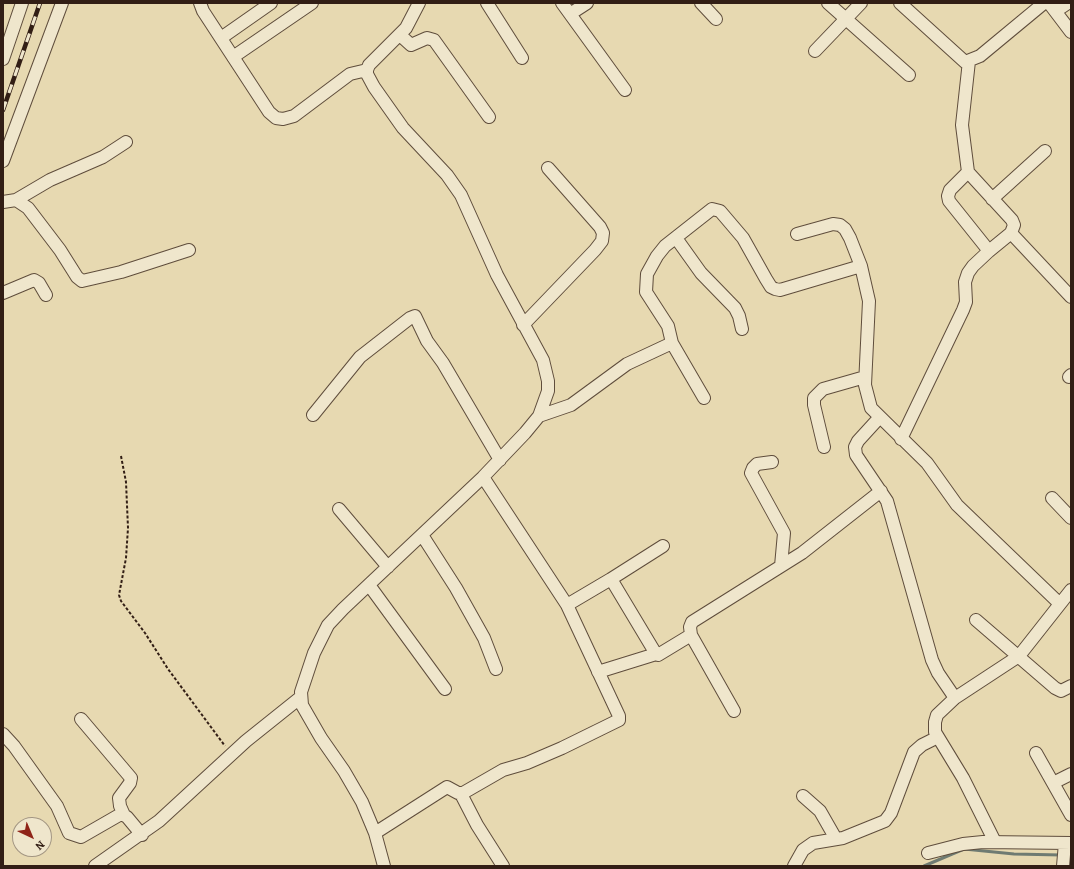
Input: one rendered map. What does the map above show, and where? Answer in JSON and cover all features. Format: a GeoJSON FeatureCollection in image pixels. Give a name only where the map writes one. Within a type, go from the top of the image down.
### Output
{"type":"FeatureCollection","features":[{"type":"Feature","properties":{"kind":"street"},"geometry":{"type":"LineString","coordinates":[[3,59],[22,3]]}},
{"type":"Feature","properties":{"kind":"street"},"geometry":{"type":"LineString","coordinates":[[3,161],[62,3]]}},
{"type":"Feature","properties":{"kind":"street"},"geometry":{"type":"LineString","coordinates":[[200,3],[203,11],[269,112],[276,118],[283,120],[294,116],[350,74],[366,70],[372,61],[400,35],[410,21],[419,3]]}},
{"type":"Feature","properties":{"kind":"street"},"geometry":{"type":"LineString","coordinates":[[221,38],[271,3]]}},
{"type":"Feature","properties":{"kind":"street"},"geometry":{"type":"LineString","coordinates":[[233,57],[312,3]]}},
{"type":"Feature","properties":{"kind":"street"},"geometry":{"type":"LineString","coordinates":[[487,3],[522,58]]}},
{"type":"Feature","properties":{"kind":"street"},"geometry":{"type":"LineString","coordinates":[[562,3],[625,90]]}},
{"type":"Feature","properties":{"kind":"street"},"geometry":{"type":"LineString","coordinates":[[570,14],[587,3]]}},
{"type":"Feature","properties":{"kind":"street"},"geometry":{"type":"LineString","coordinates":[[701,3],[716,19]]}},
{"type":"Feature","properties":{"kind":"street"},"geometry":{"type":"LineString","coordinates":[[828,3],[909,75]]}},
{"type":"Feature","properties":{"kind":"street"},"geometry":{"type":"LineString","coordinates":[[814,51],[861,3]]}},
{"type":"Feature","properties":{"kind":"street"},"geometry":{"type":"LineString","coordinates":[[900,3],[965,62],[980,56],[1044,3]]}},
{"type":"Feature","properties":{"kind":"street"},"geometry":{"type":"LineString","coordinates":[[1068,3],[1052,7],[1071,32]]}},
{"type":"Feature","properties":{"kind":"street"},"geometry":{"type":"LineString","coordinates":[[400,35],[411,46],[427,38],[434,40],[489,117]]}},
{"type":"Feature","properties":{"kind":"street"},"geometry":{"type":"LineString","coordinates":[[901,439],[963,310],[966,302],[965,282],[968,273],[973,266],[990,250],[1011,233],[1014,225],[1012,220],[968,172],[962,125],[969,61]]}},
{"type":"Feature","properties":{"kind":"street"},"geometry":{"type":"LineString","coordinates":[[95,866],[142,835],[177,806],[232,755],[301,697],[314,653],[323,634],[343,609],[500,460],[539,416],[545,402],[548,391],[548,381],[542,360],[497,275],[469,209],[454,184],[403,128],[374,87],[366,70]]}},
{"type":"Feature","properties":{"kind":"street"},"geometry":{"type":"LineString","coordinates":[[3,202],[16,200],[50,180],[103,157],[126,142]]}},
{"type":"Feature","properties":{"kind":"street"},"geometry":{"type":"LineString","coordinates":[[992,199],[1045,151]]}},
{"type":"Feature","properties":{"kind":"street"},"geometry":{"type":"LineString","coordinates":[[523,324],[602,241],[603,233],[600,227],[548,168]]}},
{"type":"Feature","properties":{"kind":"street"},"geometry":{"type":"LineString","coordinates":[[968,172],[950,190],[948,196],[949,201],[990,250]]}},
{"type":"Feature","properties":{"kind":"street"},"geometry":{"type":"LineString","coordinates":[[16,200],[28,208],[38,220],[77,277],[82,281],[121,272],[189,250]]}},
{"type":"Feature","properties":{"kind":"street"},"geometry":{"type":"LineString","coordinates":[[704,398],[672,343],[668,326],[648,296],[645,283],[647,274],[657,256],[708,210],[716,209],[743,238],[771,287],[775,289],[780,290],[861,266]]}},
{"type":"Feature","properties":{"kind":"street"},"geometry":{"type":"LineString","coordinates":[[797,234],[833,224],[840,225],[845,229],[861,266],[868,301],[865,377],[868,402],[871,408],[879,418],[927,463],[957,504],[1060,604]]}},
{"type":"Feature","properties":{"kind":"street"},"geometry":{"type":"LineString","coordinates":[[1011,233],[1071,297]]}},
{"type":"Feature","properties":{"kind":"street"},"geometry":{"type":"LineString","coordinates":[[676,238],[702,273],[735,308],[739,316],[742,330]]}},
{"type":"Feature","properties":{"kind":"street"},"geometry":{"type":"LineString","coordinates":[[3,293],[34,280],[39,284],[46,295]]}},
{"type":"Feature","properties":{"kind":"street"},"geometry":{"type":"LineString","coordinates":[[313,416],[360,357],[410,318],[415,316],[427,340],[443,363],[500,460]]}},
{"type":"Feature","properties":{"kind":"street"},"geometry":{"type":"LineString","coordinates":[[539,416],[571,405],[627,364],[672,343]]}},
{"type":"Feature","properties":{"kind":"street"},"geometry":{"type":"LineString","coordinates":[[824,447],[814,405],[814,398],[823,389],[865,377]]}},
{"type":"Feature","properties":{"kind":"street"},"geometry":{"type":"LineString","coordinates":[[879,418],[858,441],[855,447],[856,454],[887,501],[932,660],[938,673],[955,698]]}},
{"type":"Feature","properties":{"kind":"street"},"geometry":{"type":"LineString","coordinates":[[772,462],[757,464],[751,473],[784,533],[781,566]]}},
{"type":"Feature","properties":{"kind":"street"},"geometry":{"type":"LineString","coordinates":[[461,794],[503,770],[527,763],[562,748],[617,721],[619,716],[567,605],[483,477]]}},
{"type":"Feature","properties":{"kind":"street"},"geometry":{"type":"LineString","coordinates":[[734,710],[691,635],[690,627],[692,622],[697,617],[802,553],[881,491]]}},
{"type":"Feature","properties":{"kind":"street"},"geometry":{"type":"LineString","coordinates":[[1052,498],[1071,518]]}},
{"type":"Feature","properties":{"kind":"street"},"geometry":{"type":"LineString","coordinates":[[339,509],[388,567]]}},
{"type":"Feature","properties":{"kind":"street"},"geometry":{"type":"LineString","coordinates":[[422,535],[456,588],[484,638],[496,669]]}},
{"type":"Feature","properties":{"kind":"street"},"geometry":{"type":"LineString","coordinates":[[567,605],[663,546]]}},
{"type":"Feature","properties":{"kind":"street"},"geometry":{"type":"LineString","coordinates":[[611,579],[656,654]]}},
{"type":"Feature","properties":{"kind":"street"},"geometry":{"type":"LineString","coordinates":[[369,585],[445,688]]}},
{"type":"Feature","properties":{"kind":"street"},"geometry":{"type":"LineString","coordinates":[[995,842],[963,778],[938,737],[934,728],[937,715],[955,698],[1019,656],[1071,590]]}},
{"type":"Feature","properties":{"kind":"street"},"geometry":{"type":"LineString","coordinates":[[976,620],[1055,688],[1061,691],[1071,686]]}},
{"type":"Feature","properties":{"kind":"street"},"geometry":{"type":"LineString","coordinates":[[598,672],[656,654],[658,655],[691,635]]}},
{"type":"Feature","properties":{"kind":"street"},"geometry":{"type":"LineString","coordinates":[[301,697],[307,716],[344,771],[362,802],[375,833],[381,865]]}},
{"type":"Feature","properties":{"kind":"street"},"geometry":{"type":"LineString","coordinates":[[81,719],[131,778],[130,783],[119,798],[120,806],[124,815],[142,835]]}},
{"type":"Feature","properties":{"kind":"street"},"geometry":{"type":"LineString","coordinates":[[3,734],[14,746],[48,793],[60,813],[69,833],[81,837],[114,817],[124,815]]}},
{"type":"Feature","properties":{"kind":"street"},"geometry":{"type":"LineString","coordinates":[[794,866],[799,855],[808,846],[820,841],[843,838],[879,824],[888,818],[914,752],[922,745],[938,737]]}},
{"type":"Feature","properties":{"kind":"street"},"geometry":{"type":"LineString","coordinates":[[1036,753],[1071,815]]}},
{"type":"Feature","properties":{"kind":"street"},"geometry":{"type":"LineString","coordinates":[[1053,783],[1071,774]]}},
{"type":"Feature","properties":{"kind":"street"},"geometry":{"type":"LineString","coordinates":[[375,833],[447,787],[461,794],[477,825],[503,866]]}},
{"type":"Feature","properties":{"kind":"street"},"geometry":{"type":"LineString","coordinates":[[802,796],[820,811],[836,839]]}},
{"type":"Feature","properties":{"kind":"street"},"geometry":{"type":"LineString","coordinates":[[928,853],[963,844],[995,842],[1067,846],[1063,866]]}},
{"type":"Feature","properties":{"kind":"path"},"geometry":{"type":"LineString","coordinates":[[121,456],[126,482],[128,528],[126,558],[120,588],[121,601],[146,634],[168,669],[232,755]]}},
{"type":"Feature","properties":{"kind":"waterway"},"geometry":{"type":"LineString","coordinates":[[924,866],[964,849],[1014,854],[1061,855]]}},
{"type":"Feature","properties":{"kind":"railway"},"geometry":{"type":"LineString","coordinates":[[3,110],[40,3]]}}]}
